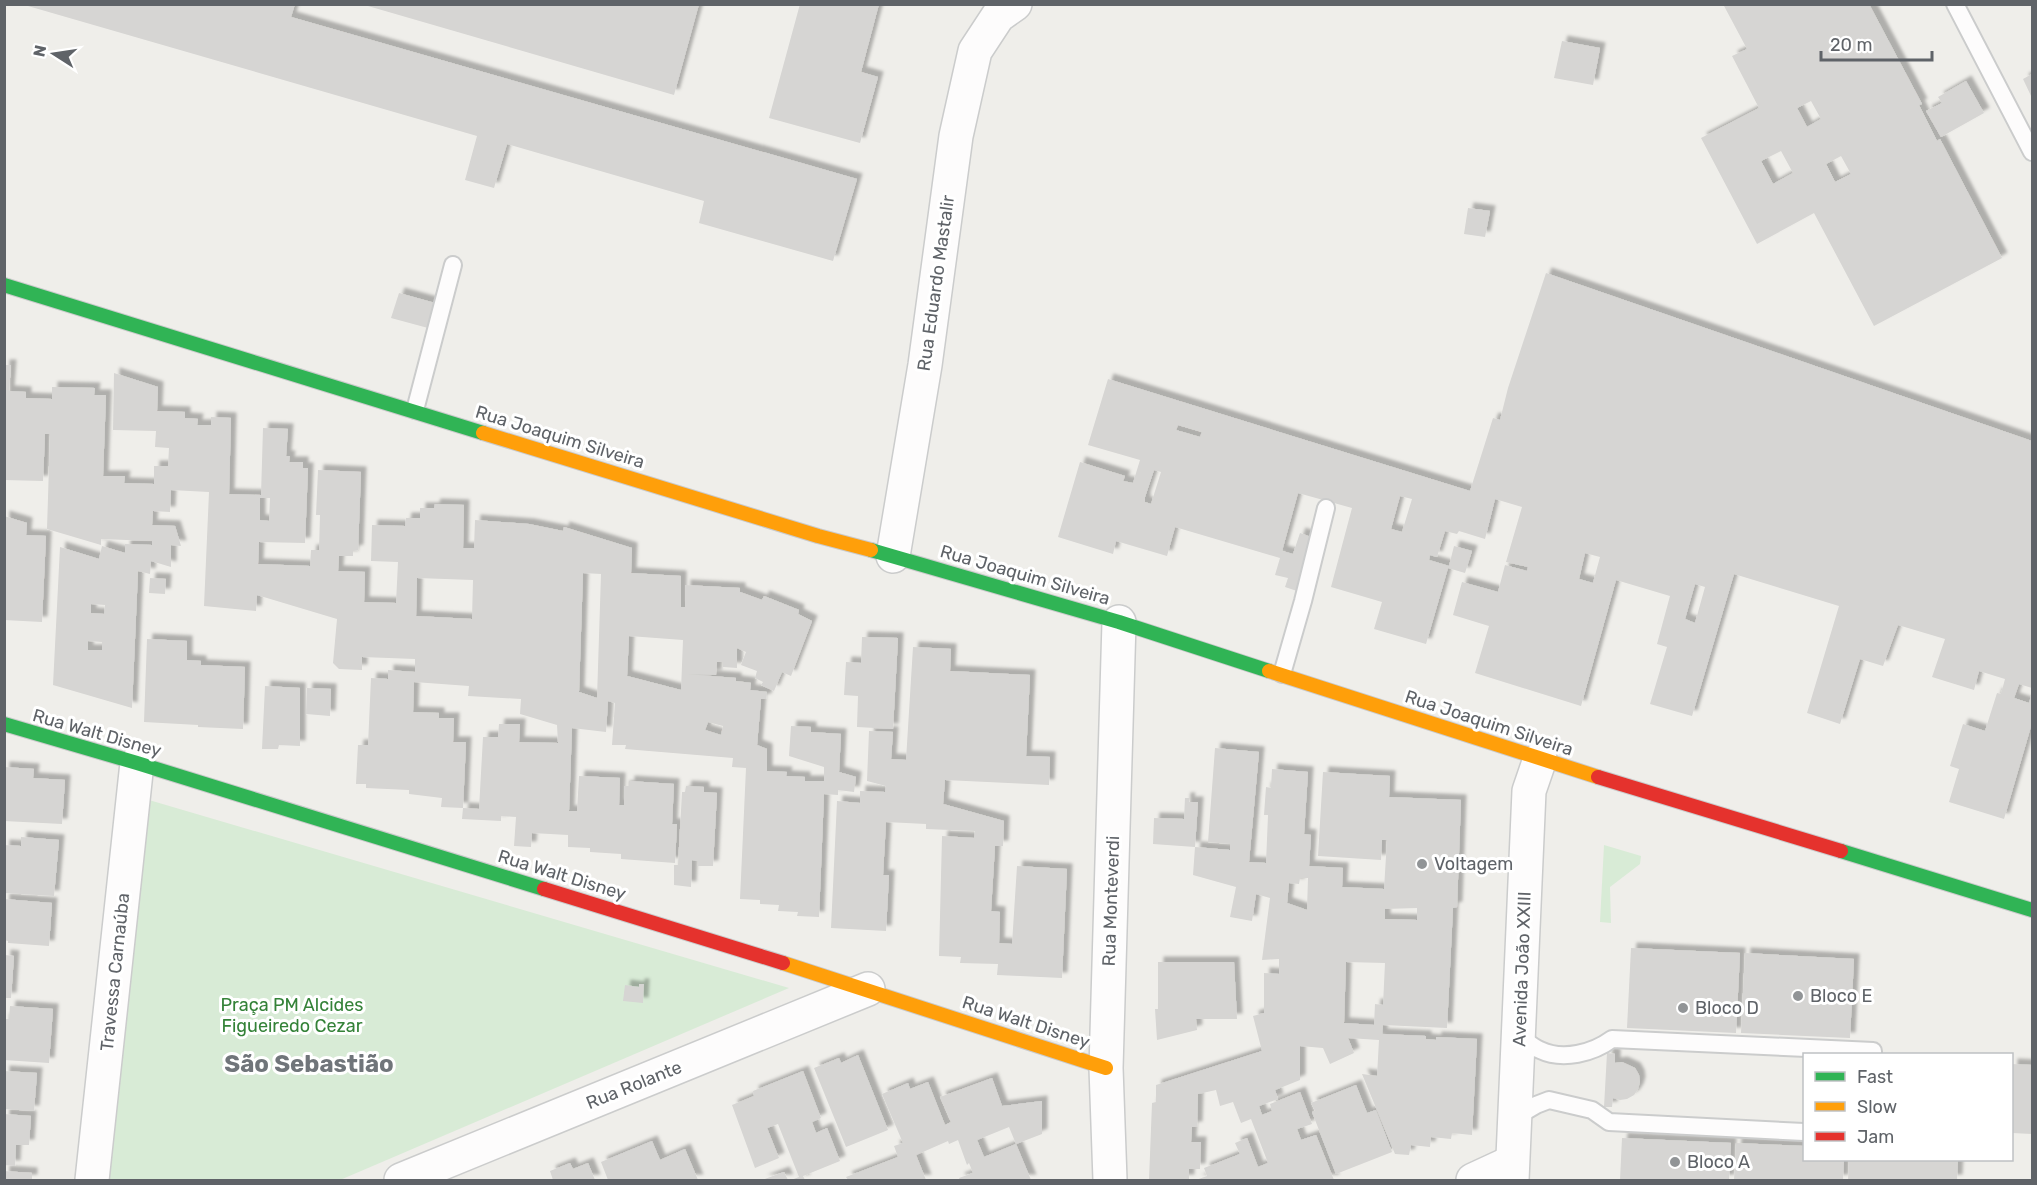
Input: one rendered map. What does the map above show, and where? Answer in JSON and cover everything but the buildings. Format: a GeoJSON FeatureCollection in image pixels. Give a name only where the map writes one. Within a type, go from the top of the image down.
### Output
{"type":"FeatureCollection","features":[{"type":"Feature","properties":{"kind":"street","name":"Rua Eduardo Mastalir"},"geometry":{"type":"LineString","coordinates":[[893,556],[925,365],[956,136],[975,51],[1006,10]]}},
{"type":"Feature","properties":{"kind":"street","name":"Rua Joaquim Silveira"},"geometry":{"type":"LineString","coordinates":[[4,285],[818,536],[1119,622],[1540,759],[2032,910]]}},
{"type":"Feature","properties":{"kind":"street","name":"Rua Monteverdi"},"geometry":{"type":"LineString","coordinates":[[1110,1180],[1106,1068],[1119,622]]}},
{"type":"Feature","properties":{"kind":"street","name":"Rua Walt Disney"},"geometry":{"type":"LineString","coordinates":[[4,724],[868,989],[1106,1068]]}},
{"type":"Feature","properties":{"kind":"street","name":"Avenida João XXIII"},"geometry":{"type":"LineString","coordinates":[[1512,1171],[1520,1037],[1529,791],[1540,759]]}},
{"type":"Feature","properties":{"kind":"street","name":"Travessa Carnaúba"},"geometry":{"type":"LineString","coordinates":[[92,1180],[137,763]]}},
{"type":"Feature","properties":{"kind":"street","name":"Rua Rolante"},"geometry":{"type":"LineString","coordinates":[[400,1180],[868,989]]}},
{"type":"Feature","properties":{"kind":"street"},"geometry":{"type":"LineString","coordinates":[[1473,1180],[1512,1171]]}},
{"type":"Feature","properties":{"kind":"lane"},"geometry":{"type":"LineString","coordinates":[[1954,4],[2032,152]]}},
{"type":"Feature","properties":{"kind":"lane"},"geometry":{"type":"LineString","coordinates":[[415,410],[453,265]]}},
{"type":"Feature","properties":{"kind":"lane"},"geometry":{"type":"LineString","coordinates":[[1282,674],[1326,508]]}},
{"type":"Feature","properties":{"kind":"lane"},"geometry":{"type":"LineString","coordinates":[[1520,1037],[1539,1050],[1554,1054]]}},
{"type":"Feature","properties":{"kind":"lane"},"geometry":{"type":"LineString","coordinates":[[1803,1132],[1609,1122],[1592,1110],[1549,1100],[1532,1093],[1517,1076],[1530,1064],[1554,1054],[1592,1051],[1612,1039],[1873,1051],[1873,1053]]}},
{"type":"Feature","properties":{"kind":"lane"},"geometry":{"type":"LineString","coordinates":[[1515,1122],[1524,1112],[1549,1100]]}},
{"type":"Feature","properties":{"kind":"green space","name":"Praça PM Alcides Figueiredo Cezar"},"geometry":{"type":"Polygon","coordinates":[[[149,800],[789,988],[340,1180],[104,1180],[149,800]]]}},
{"type":"Feature","properties":{"kind":"green space"},"geometry":{"type":"Polygon","coordinates":[[[1604,845],[1641,856],[1640,864],[1610,887],[1611,923],[1600,922],[1604,845]]]}},
{"type":"Feature","properties":{"kind":"traffic: fast"},"geometry":{"type":"LineString","coordinates":[[4,285],[483,433]]}},
{"type":"Feature","properties":{"kind":"traffic: fast"},"geometry":{"type":"LineString","coordinates":[[871,550],[1119,622],[1269,671]]}},
{"type":"Feature","properties":{"kind":"traffic: fast"},"geometry":{"type":"LineString","coordinates":[[4,724],[544,889]]}},
{"type":"Feature","properties":{"kind":"traffic: fast"},"geometry":{"type":"LineString","coordinates":[[1841,851],[2032,910]]}},
{"type":"Feature","properties":{"kind":"traffic: slow"},"geometry":{"type":"LineString","coordinates":[[483,433],[818,536],[871,550]]}},
{"type":"Feature","properties":{"kind":"traffic: slow"},"geometry":{"type":"LineString","coordinates":[[1269,671],[1598,777]]}},
{"type":"Feature","properties":{"kind":"traffic: slow"},"geometry":{"type":"LineString","coordinates":[[783,963],[1106,1068]]}},
{"type":"Feature","properties":{"kind":"traffic: jam"},"geometry":{"type":"LineString","coordinates":[[1598,777],[1841,851]]}},
{"type":"Feature","properties":{"kind":"traffic: jam"},"geometry":{"type":"LineString","coordinates":[[544,889],[783,963]]}},
{"type":"Feature","properties":{"kind":"place","name":"Voltagem"},"geometry":{"type":"Point","coordinates":[1422,864]}},
{"type":"Feature","properties":{"kind":"place","name":"Bloco E"},"geometry":{"type":"Point","coordinates":[1798,996]}},
{"type":"Feature","properties":{"kind":"place","name":"Bloco D"},"geometry":{"type":"Point","coordinates":[1683,1008]}},
{"type":"Feature","properties":{"kind":"place","name":"Bloco A"},"geometry":{"type":"Point","coordinates":[1675,1162]}},
{"type":"Feature","properties":{"kind":"district","name":"São Sebastião"},"geometry":{"type":"Point","coordinates":[309,1064]}}]}
